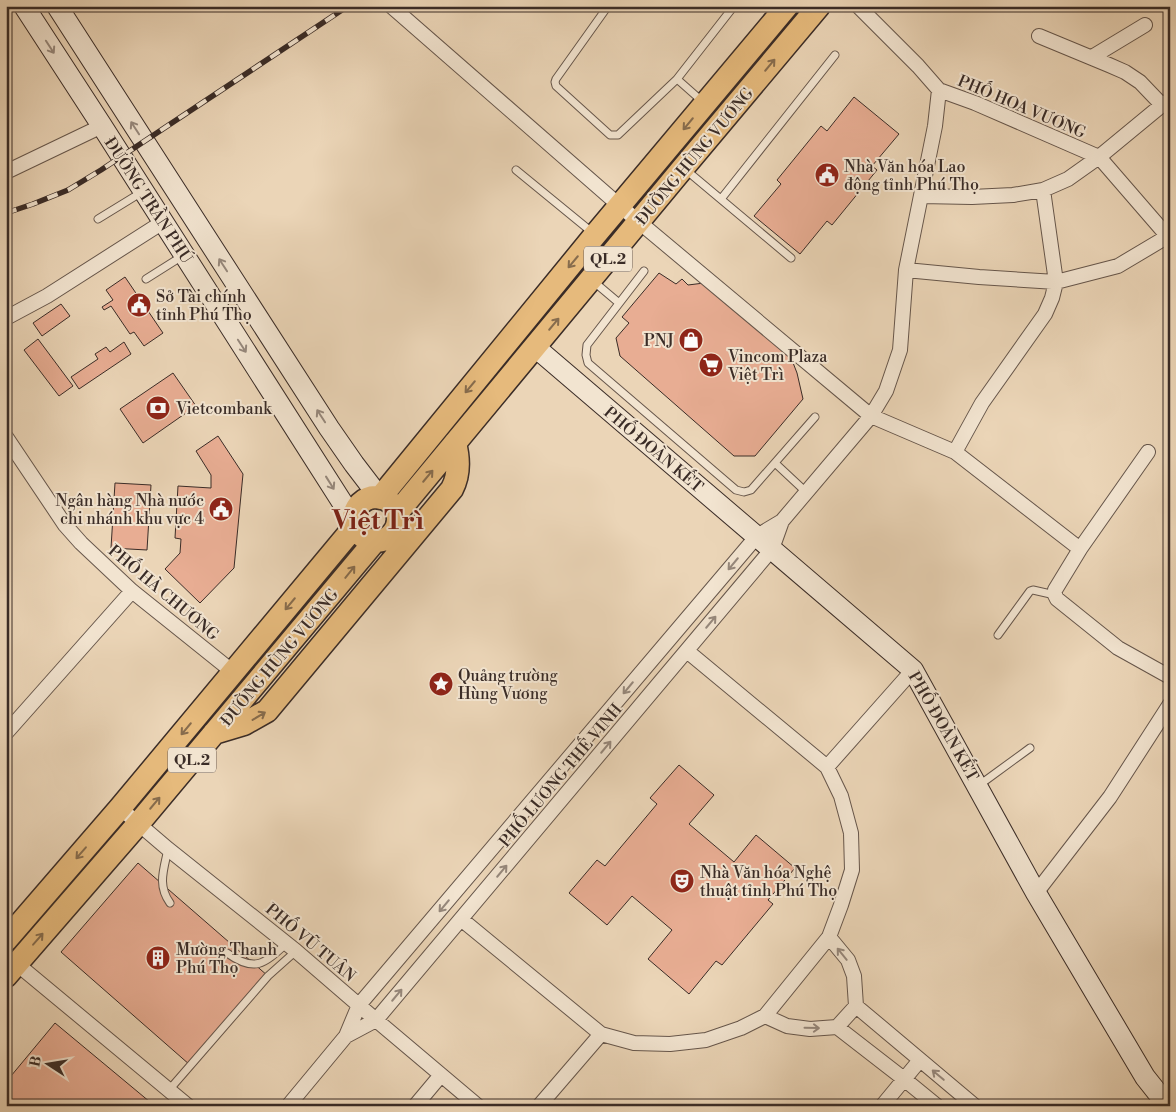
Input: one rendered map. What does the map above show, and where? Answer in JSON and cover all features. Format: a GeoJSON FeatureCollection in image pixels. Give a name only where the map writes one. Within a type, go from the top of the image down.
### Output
{"type":"FeatureCollection","features":[{"type":"Feature","properties":{"kind":"main road","name":"ĐƯỜNG TRẦN PHÚ"},"geometry":{"type":"LineString","coordinates":[[24,6],[354,523]]}},
{"type":"Feature","properties":{"kind":"main road","name":"ĐƯỜNG TRẦN PHÚ"},"geometry":{"type":"LineString","coordinates":[[56,6],[329,428],[380,498]]}},
{"type":"Feature","properties":{"kind":"main road","name":"ĐƯỜNG HÙNG VƯƠNG"},"geometry":{"type":"LineString","coordinates":[[380,498],[595,235],[787,6]]}},
{"type":"Feature","properties":{"kind":"main road","name":"ĐƯỜNG HÙNG VƯƠNG"},"geometry":{"type":"LineString","coordinates":[[397,514],[683,168],[820,6]]}},
{"type":"Feature","properties":{"kind":"main road","name":"PHỐ ĐOÀN KẾT"},"geometry":{"type":"LineString","coordinates":[[535,347],[914,670],[1036,893],[1145,1077],[1168,1106]]}},
{"type":"Feature","properties":{"kind":"main road"},"geometry":{"type":"LineString","coordinates":[[214,733],[244,724],[268,711],[384,573],[452,489],[458,467],[455,443]]}},
{"type":"Feature","properties":{"kind":"main road","name":"QL.2"},"geometry":{"type":"LineString","coordinates":[[354,523],[355,512],[361,503],[369,498],[380,498]]}},
{"type":"Feature","properties":{"kind":"main road"},"geometry":{"type":"LineString","coordinates":[[380,498],[391,503],[397,514]]}},
{"type":"Feature","properties":{"kind":"main road","name":"QL.2"},"geometry":{"type":"LineString","coordinates":[[375,542],[385,540],[393,533],[397,524],[397,514]]}},
{"type":"Feature","properties":{"kind":"main road","name":"ĐƯỜNG HÙNG VƯƠNG"},"geometry":{"type":"LineString","coordinates":[[6,940],[120,808],[354,523]]}},
{"type":"Feature","properties":{"kind":"main road"},"geometry":{"type":"LineString","coordinates":[[354,523],[362,537],[375,542]]}},
{"type":"Feature","properties":{"kind":"main road","name":"ĐƯỜNG HÙNG VƯƠNG"},"geometry":{"type":"LineString","coordinates":[[12,970],[138,824],[375,542]]}},
{"type":"Feature","properties":{"kind":"street"},"geometry":{"type":"LineString","coordinates":[[391,6],[620,206],[871,416],[955,452],[1080,549]]}},
{"type":"Feature","properties":{"kind":"street","name":"PHỐ HOA VƯƠNG"},"geometry":{"type":"LineString","coordinates":[[858,6],[918,66],[939,90],[975,103],[1099,158],[1169,237]]}},
{"type":"Feature","properties":{"kind":"street"},"geometry":{"type":"LineString","coordinates":[[1092,57],[1145,25]]}},
{"type":"Feature","properties":{"kind":"street"},"geometry":{"type":"LineString","coordinates":[[921,196],[972,197],[1013,195],[1043,190],[1068,179],[1099,158],[1166,102],[1125,72],[1039,36]]}},
{"type":"Feature","properties":{"kind":"street","name":"PHỐ LƯƠNG THẾ VINH"},"geometry":{"type":"LineString","coordinates":[[288,1106],[346,1036],[359,1005],[757,536],[782,520],[871,416],[886,391],[900,350],[906,270],[934,126],[939,90]]}},
{"type":"Feature","properties":{"kind":"street"},"geometry":{"type":"LineString","coordinates":[[6,172],[102,126]]}},
{"type":"Feature","properties":{"kind":"street"},"geometry":{"type":"LineString","coordinates":[[955,452],[982,403],[1045,314],[1052,298],[1056,282],[1043,190]]}},
{"type":"Feature","properties":{"kind":"street"},"geometry":{"type":"LineString","coordinates":[[6,318],[47,296],[163,222]]}},
{"type":"Feature","properties":{"kind":"street"},"geometry":{"type":"LineString","coordinates":[[906,270],[1056,282],[1118,266],[1169,237]]}},
{"type":"Feature","properties":{"kind":"street","name":"PHỐ HÀ CHƯƠNG"},"geometry":{"type":"LineString","coordinates":[[6,437],[65,524],[81,543],[132,592],[233,672]]}},
{"type":"Feature","properties":{"kind":"street"},"geometry":{"type":"LineString","coordinates":[[1148,452],[1080,549],[1056,590],[1055,595],[1057,599],[1118,648],[1170,677]]}},
{"type":"Feature","properties":{"kind":"street","name":"PHỐ LƯƠNG THẾ VINH"},"geometry":{"type":"LineString","coordinates":[[346,1036],[376,1020],[772,549],[782,520]]}},
{"type":"Feature","properties":{"kind":"street"},"geometry":{"type":"LineString","coordinates":[[6,733],[132,592]]}},
{"type":"Feature","properties":{"kind":"street"},"geometry":{"type":"LineString","coordinates":[[461,919],[600,1034],[634,1042],[670,1044],[706,1040],[741,1028],[765,1016],[829,937],[852,870],[851,833],[841,796],[827,767],[687,651]]}},
{"type":"Feature","properties":{"kind":"street"},"geometry":{"type":"LineString","coordinates":[[827,767],[914,670]]}},
{"type":"Feature","properties":{"kind":"street"},"geometry":{"type":"LineString","coordinates":[[1036,893],[1110,797],[1170,704]]}},
{"type":"Feature","properties":{"kind":"street"},"geometry":{"type":"LineString","coordinates":[[557,772],[574,785]]}},
{"type":"Feature","properties":{"kind":"street","name":"PHỐ VŨ TUÂN"},"geometry":{"type":"LineString","coordinates":[[120,808],[168,849],[292,947],[478,1106]]}},
{"type":"Feature","properties":{"kind":"street"},"geometry":{"type":"LineString","coordinates":[[829,937],[848,960],[854,976],[856,1006],[838,1027]]}},
{"type":"Feature","properties":{"kind":"street"},"geometry":{"type":"LineString","coordinates":[[12,970],[188,1106]]}},
{"type":"Feature","properties":{"kind":"street"},"geometry":{"type":"LineString","coordinates":[[856,1006],[975,1106]]}},
{"type":"Feature","properties":{"kind":"street"},"geometry":{"type":"LineString","coordinates":[[765,1016],[787,1026],[810,1029],[838,1027],[936,1106]]}},
{"type":"Feature","properties":{"kind":"street"},"geometry":{"type":"LineString","coordinates":[[539,1106],[600,1034]]}},
{"type":"Feature","properties":{"kind":"street"},"geometry":{"type":"LineString","coordinates":[[882,1106],[920,1060]]}},
{"type":"Feature","properties":{"kind":"street"},"geometry":{"type":"LineString","coordinates":[[415,1106],[441,1075]]}},
{"type":"Feature","properties":{"kind":"lane"},"geometry":{"type":"LineString","coordinates":[[608,6],[555,82],[556,86],[610,134],[614,135],[618,135],[677,79],[734,6]]}},
{"type":"Feature","properties":{"kind":"lane"},"geometry":{"type":"LineString","coordinates":[[721,199],[835,55]]}},
{"type":"Feature","properties":{"kind":"lane"},"geometry":{"type":"LineString","coordinates":[[677,79],[705,104]]}},
{"type":"Feature","properties":{"kind":"lane"},"geometry":{"type":"LineString","coordinates":[[683,168],[791,258]]}},
{"type":"Feature","properties":{"kind":"lane"},"geometry":{"type":"LineString","coordinates":[[516,170],[595,235]]}},
{"type":"Feature","properties":{"kind":"lane"},"geometry":{"type":"LineString","coordinates":[[98,220],[143,191]]}},
{"type":"Feature","properties":{"kind":"lane"},"geometry":{"type":"LineString","coordinates":[[146,279],[184,255]]}},
{"type":"Feature","properties":{"kind":"lane"},"geometry":{"type":"LineString","coordinates":[[644,271],[587,344],[586,355],[588,363],[736,490],[744,492],[751,490],[815,417]]}},
{"type":"Feature","properties":{"kind":"lane"},"geometry":{"type":"LineString","coordinates":[[591,279],[618,303]]}},
{"type":"Feature","properties":{"kind":"lane"},"geometry":{"type":"LineString","coordinates":[[775,463],[806,492]]}},
{"type":"Feature","properties":{"kind":"lane"},"geometry":{"type":"LineString","coordinates":[[998,634],[1030,591],[1055,595]]}},
{"type":"Feature","properties":{"kind":"lane"},"geometry":{"type":"LineString","coordinates":[[978,786],[1030,748]]}},
{"type":"Feature","properties":{"kind":"lane"},"geometry":{"type":"LineString","coordinates":[[168,849],[161,883],[164,894],[170,903]]}},
{"type":"Feature","properties":{"kind":"lane"},"geometry":{"type":"LineString","coordinates":[[227,953],[240,961],[255,964],[264,962],[292,947]]}},
{"type":"Feature","properties":{"kind":"lane"},"geometry":{"type":"LineString","coordinates":[[169,1090],[292,947]]}},
{"type":"Feature","properties":{"kind":"building","name":"Nhà Văn hóa Lao động tỉnh Phú Thọ"},"geometry":{"type":"Polygon","coordinates":[[[854,97],[899,134],[872,166],[877,170],[832,225],[827,221],[800,254],[754,216],[781,184],[777,180],[821,126],[827,131],[854,97]]]}},
{"type":"Feature","properties":{"kind":"building","name":"Vincom Plaza Việt Trì"},"geometry":{"type":"Polygon","coordinates":[[[659,273],[676,284],[682,279],[688,285],[704,283],[790,355],[797,373],[803,399],[755,456],[734,456],[620,356],[616,338],[629,323],[622,317],[659,273]]]}},
{"type":"Feature","properties":{"kind":"building"},"geometry":{"type":"Polygon","coordinates":[[[125,277],[163,333],[144,346],[134,332],[130,334],[111,306],[104,310],[102,307],[113,300],[106,290],[125,277]]]}},
{"type":"Feature","properties":{"kind":"building"},"geometry":{"type":"Polygon","coordinates":[[[61,304],[70,316],[42,336],[33,323],[61,304]]]}},
{"type":"Feature","properties":{"kind":"building"},"geometry":{"type":"Polygon","coordinates":[[[38,339],[73,386],[59,396],[24,350],[38,339]]]}},
{"type":"Feature","properties":{"kind":"building"},"geometry":{"type":"Polygon","coordinates":[[[124,342],[131,354],[79,389],[71,377],[98,359],[95,354],[106,347],[110,352],[124,342]]]}},
{"type":"Feature","properties":{"kind":"building","name":"Vietcombank"},"geometry":{"type":"Polygon","coordinates":[[[173,373],[196,406],[143,443],[120,409],[173,373]]]}},
{"type":"Feature","properties":{"kind":"building"},"geometry":{"type":"Polygon","coordinates":[[[218,436],[243,474],[234,568],[200,603],[165,569],[180,553],[181,539],[175,538],[178,486],[211,488],[211,475],[196,451],[218,436]]]}},
{"type":"Feature","properties":{"kind":"building"},"geometry":{"type":"Polygon","coordinates":[[[115,483],[151,485],[147,550],[111,548],[115,483]]]}},
{"type":"Feature","properties":{"kind":"building","name":"Nhà Văn hóa Nghệ thuật tỉnh Phú Thọ"},"geometry":{"type":"Polygon","coordinates":[[[679,765],[714,795],[689,824],[734,862],[756,835],[795,868],[768,900],[773,904],[722,965],[716,961],[689,994],[648,959],[672,930],[632,896],[607,925],[569,893],[597,860],[605,866],[657,804],[650,798],[679,765]]]}},
{"type":"Feature","properties":{"kind":"building","name":"Mường Thanh Phú Thọ"},"geometry":{"type":"Polygon","coordinates":[[[138,863],[268,976],[190,1065],[61,952],[138,863]]]}},
{"type":"Feature","properties":{"kind":"building"},"geometry":{"type":"Polygon","coordinates":[[[55,1023],[150,1102],[147,1106],[6,1106],[6,1082],[55,1023]]]}},
{"type":"Feature","properties":{"kind":"railway"},"geometry":{"type":"LineString","coordinates":[[6,213],[68,190],[348,6]]}},
{"type":"Feature","properties":{"kind":"place","name":"Nhà Văn hóa Lao động tỉnh Phú Thọ"},"geometry":{"type":"Point","coordinates":[827,175]}},
{"type":"Feature","properties":{"kind":"place","name":"Sở Tài chính tỉnh Phú Thọ"},"geometry":{"type":"Point","coordinates":[139,305]}},
{"type":"Feature","properties":{"kind":"place","name":"PNJ"},"geometry":{"type":"Point","coordinates":[691,340]}},
{"type":"Feature","properties":{"kind":"place","name":"Vincom Plaza Việt Trì"},"geometry":{"type":"Point","coordinates":[711,365]}},
{"type":"Feature","properties":{"kind":"place","name":"Vietcombank"},"geometry":{"type":"Point","coordinates":[158,408]}},
{"type":"Feature","properties":{"kind":"place","name":"Ngân hàng Nhà nước chi nhánh khu vực 4"},"geometry":{"type":"Point","coordinates":[221,509]}},
{"type":"Feature","properties":{"kind":"place","name":"Quảng trường Hùng Vương"},"geometry":{"type":"Point","coordinates":[441,684]}},
{"type":"Feature","properties":{"kind":"place","name":"Nhà Văn hóa Nghệ thuật tỉnh Phú Thọ"},"geometry":{"type":"Point","coordinates":[682,881]}},
{"type":"Feature","properties":{"kind":"place","name":"Mường Thanh Phú Thọ"},"geometry":{"type":"Point","coordinates":[158,958]}},
{"type":"Feature","properties":{"kind":"district","name":"Việt Trì"},"geometry":{"type":"Point","coordinates":[378,520]}}]}
